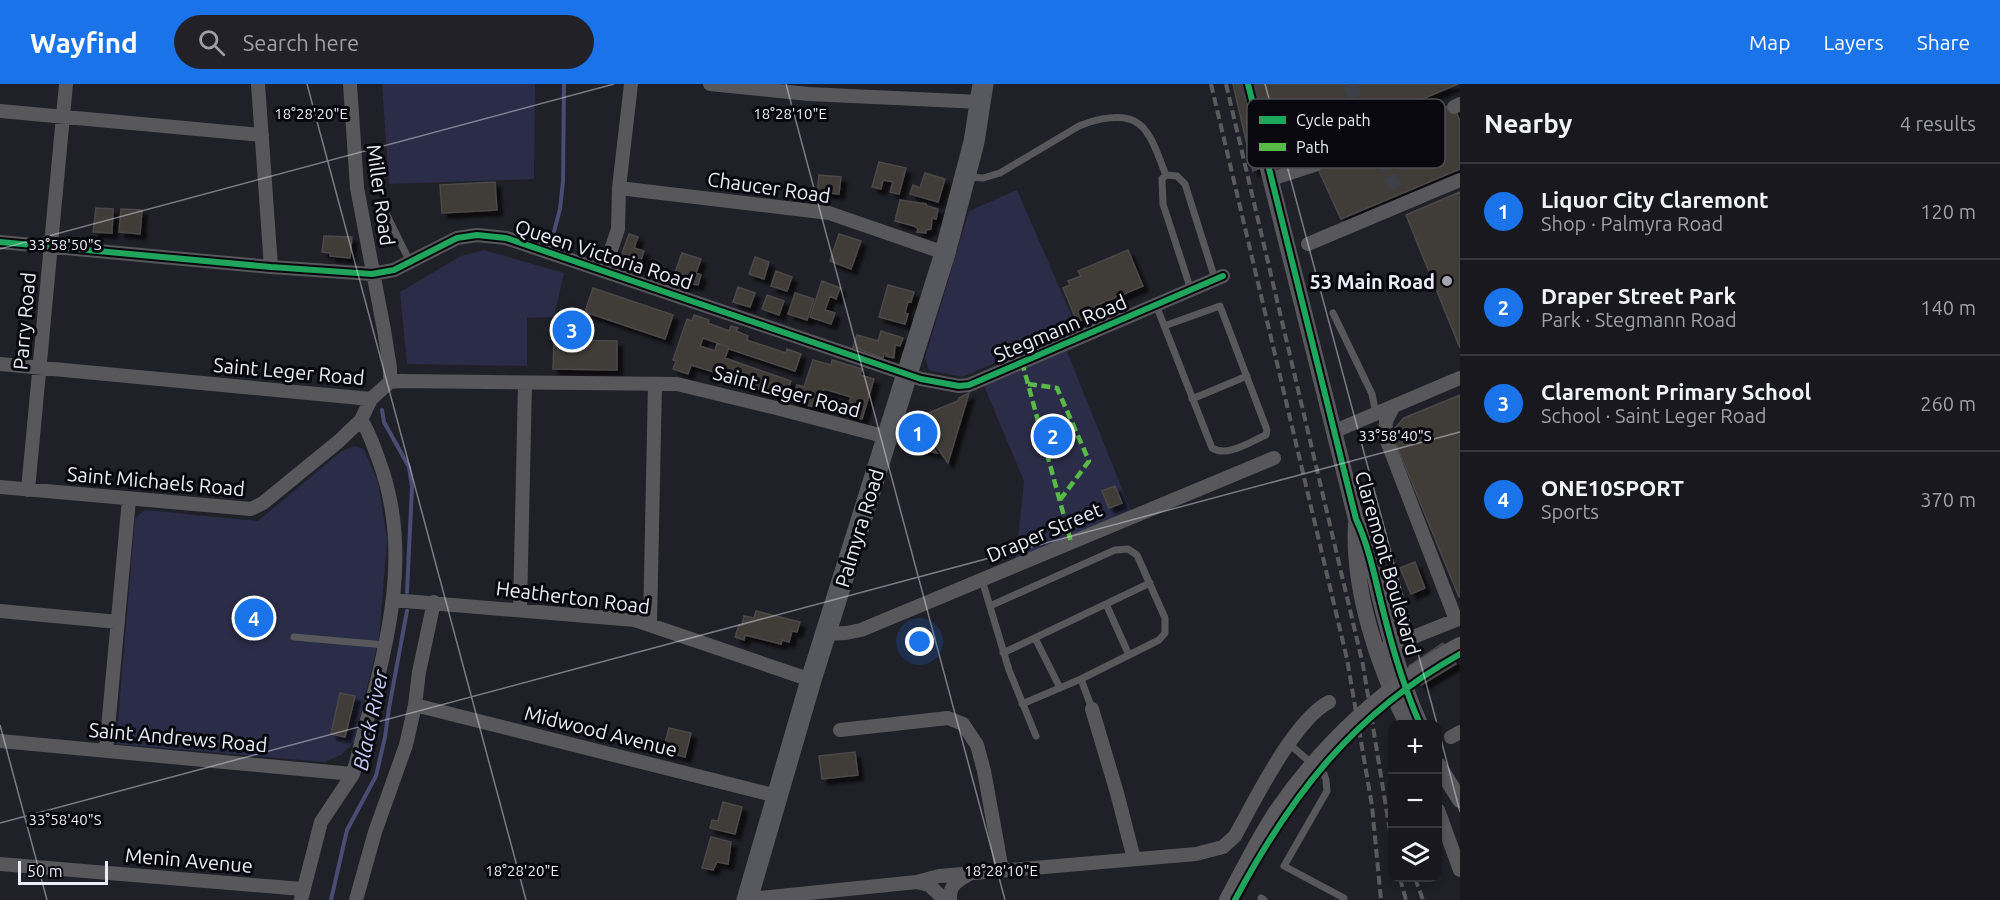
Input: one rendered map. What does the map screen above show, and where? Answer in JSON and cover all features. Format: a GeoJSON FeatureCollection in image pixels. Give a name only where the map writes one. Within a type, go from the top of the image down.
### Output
{"type":"FeatureCollection","features":[{"type":"Feature","properties":{"kind":"main road","name":"Palmyra Road"},"geometry":{"type":"LineString","coordinates":[[747,898],[811,680],[945,253],[965,176],[982,93]]}},
{"type":"Feature","properties":{"kind":"main road"},"geometry":{"type":"LineString","coordinates":[[1228,900],[1270,823],[1314,764],[1366,712],[1393,690],[1421,669],[1460,646]]}},
{"type":"Feature","properties":{"kind":"street","name":"Parry Road"},"geometry":{"type":"LineString","coordinates":[[28,490],[66,84]]}},
{"type":"Feature","properties":{"kind":"street"},"geometry":{"type":"LineString","coordinates":[[258,84],[272,267]]}},
{"type":"Feature","properties":{"kind":"street","name":"Miller Road"},"geometry":{"type":"LineString","coordinates":[[350,84],[357,188],[384,330],[390,382]]}},
{"type":"Feature","properties":{"kind":"street"},"geometry":{"type":"LineString","coordinates":[[604,271],[618,229],[619,188],[630,84]]}},
{"type":"Feature","properties":{"kind":"street"},"geometry":{"type":"LineString","coordinates":[[710,84],[982,93]]}},
{"type":"Feature","properties":{"kind":"street"},"geometry":{"type":"LineString","coordinates":[[0,111],[261,135]]}},
{"type":"Feature","properties":{"kind":"street"},"geometry":{"type":"LineString","coordinates":[[1269,172],[1293,168]]}},
{"type":"Feature","properties":{"kind":"street","name":"Claremont Boulevard"},"geometry":{"type":"LineString","coordinates":[[1269,172],[1356,519],[1366,540],[1385,648],[1406,720]]}},
{"type":"Feature","properties":{"kind":"street"},"geometry":{"type":"LineString","coordinates":[[1308,244],[1401,199],[1460,180]]}},
{"type":"Feature","properties":{"kind":"street","name":"Chaucer Road"},"geometry":{"type":"LineString","coordinates":[[619,188],[829,213],[945,253]]}},
{"type":"Feature","properties":{"kind":"street","name":"Queen Victoria Road"},"geometry":{"type":"LineString","coordinates":[[0,242],[372,274],[387,272],[457,238],[488,235],[506,238],[907,374]]}},
{"type":"Feature","properties":{"kind":"street","name":"Stegmann Road"},"geometry":{"type":"LineString","coordinates":[[907,374],[939,384],[969,385],[1219,278]]}},
{"type":"Feature","properties":{"kind":"street","name":"Saint Leger Road"},"geometry":{"type":"LineString","coordinates":[[0,364],[371,399],[390,382],[688,386],[887,438]]}},
{"type":"Feature","properties":{"kind":"street"},"geometry":{"type":"LineString","coordinates":[[1335,431],[1460,378]]}},
{"type":"Feature","properties":{"kind":"street"},"geometry":{"type":"LineString","coordinates":[[520,609],[525,383]]}},
{"type":"Feature","properties":{"kind":"street"},"geometry":{"type":"LineString","coordinates":[[650,624],[655,384]]}},
{"type":"Feature","properties":{"kind":"street","name":"Saint Michaels Road"},"geometry":{"type":"LineString","coordinates":[[0,487],[236,509],[254,508],[314,462],[361,420],[371,399]]}},
{"type":"Feature","properties":{"kind":"street"},"geometry":{"type":"LineString","coordinates":[[1385,648],[1458,619],[1384,436],[1386,421],[1393,407]]}},
{"type":"Feature","properties":{"kind":"street"},"geometry":{"type":"LineString","coordinates":[[302,895],[321,822],[353,774],[386,645],[393,600],[397,546],[389,495],[384,473],[368,431],[361,420]]}},
{"type":"Feature","properties":{"kind":"street","name":"Draper Street"},"geometry":{"type":"LineString","coordinates":[[826,634],[861,630],[1274,458]]}},
{"type":"Feature","properties":{"kind":"street"},"geometry":{"type":"LineString","coordinates":[[106,750],[129,499]]}},
{"type":"Feature","properties":{"kind":"street","name":"Heatherton Road"},"geometry":{"type":"LineString","coordinates":[[393,600],[635,620],[811,680]]}},
{"type":"Feature","properties":{"kind":"street"},"geometry":{"type":"LineString","coordinates":[[356,900],[375,832],[402,757],[415,705],[418,672],[434,602]]}},
{"type":"Feature","properties":{"kind":"street"},"geometry":{"type":"LineString","coordinates":[[0,611],[118,622]]}},
{"type":"Feature","properties":{"kind":"street","name":"Claremont Boulevard"},"geometry":{"type":"LineString","coordinates":[[1385,648],[1418,720]]}},
{"type":"Feature","properties":{"kind":"street"},"geometry":{"type":"LineString","coordinates":[[747,898],[853,893],[939,876],[1196,854],[1223,847],[1235,836],[1289,744],[1318,708],[1329,702]]}},
{"type":"Feature","properties":{"kind":"street","name":"Midwood Avenue"},"geometry":{"type":"LineString","coordinates":[[415,705],[777,796]]}},
{"type":"Feature","properties":{"kind":"street"},"geometry":{"type":"LineString","coordinates":[[1092,709],[1134,859]]}},
{"type":"Feature","properties":{"kind":"street"},"geometry":{"type":"LineString","coordinates":[[840,730],[948,718],[963,724],[977,745],[984,771],[1002,870]]}},
{"type":"Feature","properties":{"kind":"street","name":"Saint Andrews Road"},"geometry":{"type":"LineString","coordinates":[[0,741],[353,774]]}},
{"type":"Feature","properties":{"kind":"street"},"geometry":{"type":"LineString","coordinates":[[1442,773],[1460,800]]}},
{"type":"Feature","properties":{"kind":"street"},"geometry":{"type":"LineString","coordinates":[[1442,823],[1460,870]]}},
{"type":"Feature","properties":{"kind":"street","name":"Menin Avenue"},"geometry":{"type":"LineString","coordinates":[[0,864],[302,895]]}},
{"type":"Feature","properties":{"kind":"street"},"geometry":{"type":"LineString","coordinates":[[951,900],[952,886],[970,873]]}},
{"type":"Feature","properties":{"kind":"street"},"geometry":{"type":"LineString","coordinates":[[917,882],[929,885],[945,900]]}},
{"type":"Feature","properties":{"kind":"lane"},"geometry":{"type":"LineString","coordinates":[[965,176],[991,177],[1079,126],[1106,118],[1123,118],[1139,123],[1147,132],[1166,175]]}},
{"type":"Feature","properties":{"kind":"lane"},"geometry":{"type":"LineString","coordinates":[[1166,175],[1177,176],[1185,184],[1219,278]]}},
{"type":"Feature","properties":{"kind":"lane"},"geometry":{"type":"LineString","coordinates":[[1166,175],[1162,179],[1162,204],[1191,290]]}},
{"type":"Feature","properties":{"kind":"lane"},"geometry":{"type":"LineString","coordinates":[[381,203],[410,262]]}},
{"type":"Feature","properties":{"kind":"lane"},"geometry":{"type":"LineString","coordinates":[[1156,305],[1164,326],[1192,399],[1212,447],[1223,452],[1268,433],[1220,306],[1164,326]]}},
{"type":"Feature","properties":{"kind":"lane"},"geometry":{"type":"LineString","coordinates":[[1333,314],[1372,393],[1376,414]]}},
{"type":"Feature","properties":{"kind":"lane"},"geometry":{"type":"LineString","coordinates":[[1192,399],[1247,376]]}},
{"type":"Feature","properties":{"kind":"lane"},"geometry":{"type":"LineString","coordinates":[[990,606],[1115,550],[1123,549],[1133,551],[1137,555],[1165,618],[1164,633],[1159,640],[1081,679],[1022,704]]}},
{"type":"Feature","properties":{"kind":"lane"},"geometry":{"type":"LineString","coordinates":[[982,580],[1003,653],[1036,736]]}},
{"type":"Feature","properties":{"kind":"lane"},"geometry":{"type":"LineString","coordinates":[[1003,653],[1150,583]]}},
{"type":"Feature","properties":{"kind":"lane"},"geometry":{"type":"LineString","coordinates":[[1106,604],[1129,655]]}},
{"type":"Feature","properties":{"kind":"lane"},"geometry":{"type":"LineString","coordinates":[[294,637],[386,645]]}},
{"type":"Feature","properties":{"kind":"lane"},"geometry":{"type":"LineString","coordinates":[[1035,638],[1059,688]]}},
{"type":"Feature","properties":{"kind":"lane"},"geometry":{"type":"LineString","coordinates":[[1081,679],[1092,709]]}},
{"type":"Feature","properties":{"kind":"lane"},"geometry":{"type":"LineString","coordinates":[[1289,744],[1324,774],[1327,791],[1284,866],[1344,897]]}},
{"type":"Feature","properties":{"kind":"shaded area"},"geometry":{"type":"Polygon","coordinates":[[[382,84],[535,84],[534,179],[389,184],[382,84]]]}},
{"type":"Feature","properties":{"kind":"shaded area"},"geometry":{"type":"Polygon","coordinates":[[[1017,190],[1077,328],[962,377],[929,370],[925,358],[969,211],[1017,190]]]}},
{"type":"Feature","properties":{"kind":"shaded area"},"geometry":{"type":"Polygon","coordinates":[[[484,250],[564,273],[554,317],[527,318],[527,366],[407,364],[400,292],[461,256],[484,250]]]}},
{"type":"Feature","properties":{"kind":"shaded area"},"geometry":{"type":"Polygon","coordinates":[[[1064,344],[1133,516],[1015,566],[1024,481],[981,379],[1064,344]]]}},
{"type":"Feature","properties":{"kind":"shaded area"},"geometry":{"type":"Polygon","coordinates":[[[354,446],[364,449],[378,482],[387,540],[379,638],[354,742],[341,755],[325,762],[116,744],[135,518],[145,510],[258,521],[342,451],[354,446]]]}},
{"type":"Feature","properties":{"kind":"building"},"geometry":{"type":"Polygon","coordinates":[[[1233,84],[1458,84],[1422,99],[1247,99],[1247,145],[1233,84]]]}},
{"type":"Feature","properties":{"kind":"building"},"geometry":{"type":"Polygon","coordinates":[[[1453,104],[1460,121],[1460,169],[1341,219],[1318,169],[1445,168],[1445,107],[1453,104]]]}},
{"type":"Feature","properties":{"kind":"building"},"geometry":{"type":"Polygon","coordinates":[[[879,162],[906,168],[899,194],[890,192],[893,182],[883,180],[881,189],[872,187],[879,162]]]}},
{"type":"Feature","properties":{"kind":"building"},"geometry":{"type":"Polygon","coordinates":[[[925,173],[945,179],[938,202],[910,194],[913,185],[920,188],[925,173]]]}},
{"type":"Feature","properties":{"kind":"building"},"geometry":{"type":"Polygon","coordinates":[[[819,175],[841,177],[839,194],[817,192],[819,175]]]}},
{"type":"Feature","properties":{"kind":"building"},"geometry":{"type":"Polygon","coordinates":[[[495,182],[497,210],[442,213],[440,185],[495,182]]]}},
{"type":"Feature","properties":{"kind":"building","name":"53 Main Road"},"geometry":{"type":"Polygon","coordinates":[[[1460,192],[1460,348],[1406,215],[1460,192]]]}},
{"type":"Feature","properties":{"kind":"building"},"geometry":{"type":"Polygon","coordinates":[[[900,200],[926,204],[938,209],[936,219],[932,218],[931,229],[926,230],[926,233],[917,232],[918,229],[914,226],[895,221],[900,200]]]}},
{"type":"Feature","properties":{"kind":"building"},"geometry":{"type":"Polygon","coordinates":[[[96,208],[113,209],[112,233],[93,232],[96,208]]]}},
{"type":"Feature","properties":{"kind":"building"},"geometry":{"type":"Polygon","coordinates":[[[121,209],[142,210],[140,234],[119,232],[121,209]]]}},
{"type":"Feature","properties":{"kind":"building"},"geometry":{"type":"Polygon","coordinates":[[[629,234],[638,237],[634,248],[644,251],[639,266],[633,264],[632,267],[620,259],[629,234]]]}},
{"type":"Feature","properties":{"kind":"building"},"geometry":{"type":"Polygon","coordinates":[[[839,234],[861,241],[851,269],[830,261],[839,234]]]}},
{"type":"Feature","properties":{"kind":"building"},"geometry":{"type":"Polygon","coordinates":[[[324,236],[352,237],[350,258],[330,256],[330,253],[322,252],[324,236]]]}},
{"type":"Feature","properties":{"kind":"building"},"geometry":{"type":"Polygon","coordinates":[[[1128,250],[1143,286],[1095,306],[1098,313],[1077,322],[1063,288],[1070,285],[1068,281],[1081,276],[1078,271],[1128,250]]]}},
{"type":"Feature","properties":{"kind":"building"},"geometry":{"type":"Polygon","coordinates":[[[682,253],[701,259],[696,273],[701,275],[698,285],[672,281],[682,253]]]}},
{"type":"Feature","properties":{"kind":"building"},"geometry":{"type":"Polygon","coordinates":[[[755,257],[769,262],[764,279],[749,274],[755,257]]]}},
{"type":"Feature","properties":{"kind":"building"},"geometry":{"type":"Polygon","coordinates":[[[776,271],[792,277],[787,291],[771,286],[776,271]]]}},
{"type":"Feature","properties":{"kind":"building"},"geometry":{"type":"Polygon","coordinates":[[[822,281],[840,288],[836,299],[830,296],[825,310],[835,313],[831,324],[810,317],[822,281]]]}},
{"type":"Feature","properties":{"kind":"building"},"geometry":{"type":"Polygon","coordinates":[[[888,285],[914,292],[911,302],[908,301],[905,324],[879,317],[888,285]]]}},
{"type":"Feature","properties":{"kind":"building"},"geometry":{"type":"Polygon","coordinates":[[[738,287],[755,293],[750,307],[733,302],[738,287]]]}},
{"type":"Feature","properties":{"kind":"building"},"geometry":{"type":"Polygon","coordinates":[[[593,288],[673,315],[665,339],[585,312],[593,288]]]}},
{"type":"Feature","properties":{"kind":"building"},"geometry":{"type":"Polygon","coordinates":[[[795,293],[814,299],[807,320],[788,314],[795,293]]]}},
{"type":"Feature","properties":{"kind":"building"},"geometry":{"type":"Polygon","coordinates":[[[767,295],[784,301],[779,315],[762,309],[767,295]]]}},
{"type":"Feature","properties":{"kind":"building"},"geometry":{"type":"Polygon","coordinates":[[[694,315],[729,331],[731,326],[738,328],[736,331],[748,336],[747,340],[786,353],[787,349],[801,354],[795,371],[729,349],[729,347],[725,358],[791,381],[785,398],[745,385],[746,382],[691,365],[688,374],[673,369],[676,361],[673,360],[687,319],[692,321],[694,315]],[[703,338],[700,346],[715,351],[717,343],[729,347],[703,338]]]}},
{"type":"Feature","properties":{"kind":"building"},"geometry":{"type":"Polygon","coordinates":[[[881,331],[903,338],[900,346],[895,345],[894,358],[884,353],[883,358],[853,347],[857,335],[878,341],[881,331]]]}},
{"type":"Feature","properties":{"kind":"building"},"geometry":{"type":"Polygon","coordinates":[[[554,340],[617,341],[617,370],[553,369],[554,340]]]}},
{"type":"Feature","properties":{"kind":"building"},"geometry":{"type":"Polygon","coordinates":[[[813,360],[831,365],[832,360],[862,369],[860,375],[874,379],[862,419],[846,414],[851,397],[824,389],[818,408],[792,401],[797,385],[804,387],[813,360]]]}},
{"type":"Feature","properties":{"kind":"building"},"geometry":{"type":"Polygon","coordinates":[[[969,393],[948,463],[917,419],[958,401],[959,398],[969,393]]]}},
{"type":"Feature","properties":{"kind":"building"},"geometry":{"type":"Polygon","coordinates":[[[1460,395],[1459,597],[1394,439],[1395,428],[1404,418],[1460,395]]]}},
{"type":"Feature","properties":{"kind":"building"},"geometry":{"type":"Polygon","coordinates":[[[916,421],[937,453],[907,446],[916,421]]]}},
{"type":"Feature","properties":{"kind":"building"},"geometry":{"type":"Polygon","coordinates":[[[1115,486],[1122,503],[1109,508],[1102,491],[1115,486]]]}},
{"type":"Feature","properties":{"kind":"building"},"geometry":{"type":"Polygon","coordinates":[[[1415,562],[1425,588],[1411,594],[1400,568],[1415,562]]]}},
{"type":"Feature","properties":{"kind":"building"},"geometry":{"type":"Polygon","coordinates":[[[756,611],[800,622],[797,632],[792,631],[789,642],[782,640],[781,644],[745,635],[744,640],[735,637],[744,616],[754,618],[756,611]]]}},
{"type":"Feature","properties":{"kind":"building"},"geometry":{"type":"Polygon","coordinates":[[[1443,643],[1456,664],[1421,685],[1409,666],[1443,643]]]}},
{"type":"Feature","properties":{"kind":"building"},"geometry":{"type":"Polygon","coordinates":[[[340,693],[355,696],[345,737],[331,734],[340,693]]]}},
{"type":"Feature","properties":{"kind":"building"},"geometry":{"type":"Polygon","coordinates":[[[669,728],[691,733],[685,757],[663,751],[669,728]]]}},
{"type":"Feature","properties":{"kind":"building"},"geometry":{"type":"Polygon","coordinates":[[[855,752],[858,775],[822,779],[819,756],[855,752]]]}},
{"type":"Feature","properties":{"kind":"building"},"geometry":{"type":"Polygon","coordinates":[[[723,802],[742,807],[735,834],[710,828],[712,820],[718,821],[723,802]]]}},
{"type":"Feature","properties":{"kind":"building"},"geometry":{"type":"Polygon","coordinates":[[[711,837],[731,842],[728,864],[717,862],[713,870],[702,868],[711,837]]]}},
{"type":"Feature","properties":{"kind":"waterway","name":"Black River"},"geometry":{"type":"LineString","coordinates":[[551,243],[560,209],[563,181],[564,84]]}},
{"type":"Feature","properties":{"kind":"waterway","name":"Black River"},"geometry":{"type":"LineString","coordinates":[[382,410],[384,422],[409,467],[412,487],[407,592]]}},
{"type":"Feature","properties":{"kind":"waterway","name":"Black River"},"geometry":{"type":"LineString","coordinates":[[331,900],[347,830],[376,776],[407,611]]}},
{"type":"Feature","properties":{"kind":"tunnel"},"geometry":{"type":"LineString","coordinates":[[1248,84],[1252,99]]}},
{"type":"Feature","properties":{"kind":"tunnel"},"geometry":{"type":"LineString","coordinates":[[1350,84],[1356,99]]}},
{"type":"Feature","properties":{"kind":"tunnel"},"geometry":{"type":"LineString","coordinates":[[1445,111],[1454,107]]}},
{"type":"Feature","properties":{"kind":"tunnel"},"geometry":{"type":"LineString","coordinates":[[1386,168],[1399,195]]}},
{"type":"Feature","properties":{"kind":"railway"},"geometry":{"type":"LineString","coordinates":[[1211,84],[1347,659],[1372,806],[1381,900]]}},
{"type":"Feature","properties":{"kind":"railway"},"geometry":{"type":"LineString","coordinates":[[1226,84],[1363,665],[1389,828]]}},
{"type":"Feature","properties":{"kind":"railway"},"geometry":{"type":"LineString","coordinates":[[1401,882],[1406,900]]}},
{"type":"Feature","properties":{"kind":"railway"},"geometry":{"type":"LineString","coordinates":[[1416,882],[1423,900]]}},
{"type":"Feature","properties":{"kind":"marked path"},"geometry":{"type":"LineString","coordinates":[[1022,362],[1071,542]]}},
{"type":"Feature","properties":{"kind":"marked path"},"geometry":{"type":"LineString","coordinates":[[1028,384],[1057,388],[1089,461],[1060,500]]}},
{"type":"Feature","properties":{"kind":"marked path"},"geometry":{"type":"LineString","coordinates":[[1043,437],[1073,424]]}},
{"type":"Feature","properties":{"kind":"cycle path"},"geometry":{"type":"LineString","coordinates":[[1248,84],[1252,99]]}},
{"type":"Feature","properties":{"kind":"cycle path"},"geometry":{"type":"LineString","coordinates":[[1269,168],[1356,519],[1369,556],[1396,658],[1418,720]]}},
{"type":"Feature","properties":{"kind":"cycle path"},"geometry":{"type":"LineString","coordinates":[[0,242],[372,274],[394,270],[457,238],[477,235],[506,238],[921,379],[959,386],[969,385],[1223,276]]}},
{"type":"Feature","properties":{"kind":"cycle path"},"geometry":{"type":"LineString","coordinates":[[1235,900],[1279,826],[1329,760],[1357,730],[1388,703],[1422,677],[1460,654]]}},
{"type":"Feature","properties":{"kind":"place","name":"53 Main Road"},"geometry":{"type":"Point","coordinates":[1447,281]}},
{"type":"Feature","properties":{"kind":"place","name":"Claremont Primary School"},"geometry":{"type":"Point","coordinates":[572,330]}},
{"type":"Feature","properties":{"kind":"place","name":"Liquor City Claremont"},"geometry":{"type":"Point","coordinates":[918,433]}},
{"type":"Feature","properties":{"kind":"place","name":"Draper Street Park"},"geometry":{"type":"Point","coordinates":[1053,436]}},
{"type":"Feature","properties":{"kind":"place","name":"ONE10SPORT"},"geometry":{"type":"Point","coordinates":[254,618]}}]}
